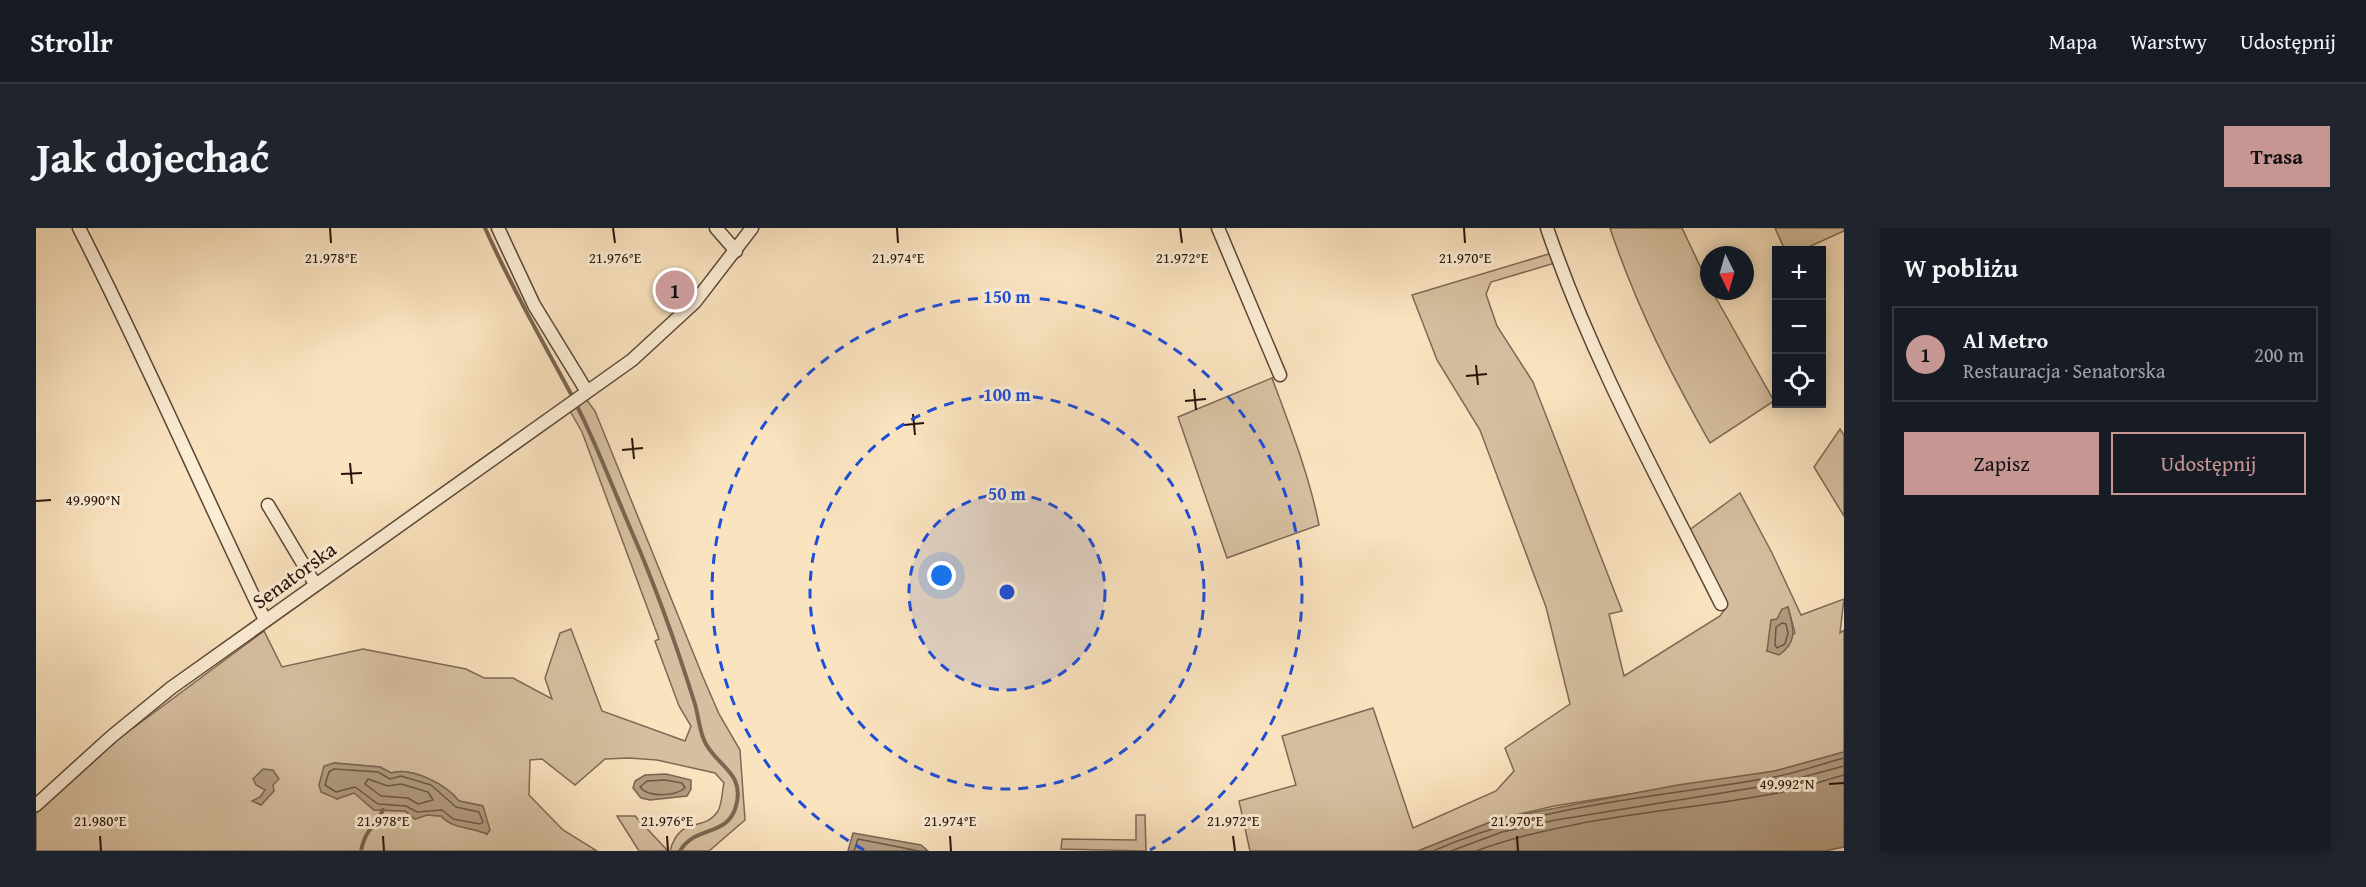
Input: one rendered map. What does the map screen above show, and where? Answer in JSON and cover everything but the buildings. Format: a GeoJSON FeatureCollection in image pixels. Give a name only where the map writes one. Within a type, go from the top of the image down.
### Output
{"type":"FeatureCollection","features":[{"type":"Feature","properties":{"kind":"street"},"geometry":{"type":"LineString","coordinates":[[79,228],[118,304],[167,417],[265,620]]}},
{"type":"Feature","properties":{"kind":"street"},"geometry":{"type":"LineString","coordinates":[[498,228],[534,305],[586,390]]}},
{"type":"Feature","properties":{"kind":"street"},"geometry":{"type":"LineString","coordinates":[[716,228],[736,251]]}},
{"type":"Feature","properties":{"kind":"street","name":"Senatorska"},"geometry":{"type":"LineString","coordinates":[[36,805],[126,724],[265,620],[656,340],[700,295],[752,228]]}},
{"type":"Feature","properties":{"kind":"street"},"geometry":{"type":"LineString","coordinates":[[1218,228],[1280,375]]}},
{"type":"Feature","properties":{"kind":"street"},"geometry":{"type":"LineString","coordinates":[[1547,228],[1594,351],[1627,421],[1721,604]]}},
{"type":"Feature","properties":{"kind":"street"},"geometry":{"type":"LineString","coordinates":[[268,505],[315,584]]}},
{"type":"Feature","properties":{"kind":"shaded area"},"geometry":{"type":"Polygon","coordinates":[[[1610,228],[1682,228],[1700,266],[1700,300],[1717,300],[1772,397],[1772,402],[1710,443],[1655,338],[1610,228]]]}},
{"type":"Feature","properties":{"kind":"shaded area"},"geometry":{"type":"Polygon","coordinates":[[[1775,228],[1844,228],[1844,231],[1811,246],[1783,246],[1775,228]]]}},
{"type":"Feature","properties":{"kind":"shaded area"},"geometry":{"type":"Polygon","coordinates":[[[1552,253],[1555,263],[1491,282],[1486,294],[1497,326],[1533,382],[1622,611],[1609,614],[1624,676],[1720,616],[1726,608],[1688,531],[1740,493],[1801,615],[1844,599],[1840,633],[1844,630],[1844,752],[1775,771],[1554,806],[1498,819],[1418,851],[1250,851],[1239,801],[1296,785],[1282,736],[1373,708],[1413,828],[1496,791],[1514,771],[1505,748],[1570,704],[1546,607],[1480,430],[1437,360],[1412,295],[1552,253]],[[1788,607],[1777,619],[1767,651],[1795,633],[1788,607]]]}},
{"type":"Feature","properties":{"kind":"shaded area"},"geometry":{"type":"Polygon","coordinates":[[[1272,378],[1304,469],[1319,525],[1227,558],[1178,417],[1272,378]]]}},
{"type":"Feature","properties":{"kind":"shaded area"},"geometry":{"type":"Polygon","coordinates":[[[586,399],[595,411],[703,677],[719,714],[740,750],[745,820],[709,851],[670,851],[680,832],[712,818],[718,811],[724,783],[715,773],[657,760],[629,758],[605,759],[575,785],[542,759],[530,760],[529,795],[563,830],[597,851],[36,851],[36,814],[117,740],[264,631],[282,667],[363,649],[466,669],[484,678],[513,678],[552,699],[545,678],[560,633],[571,629],[602,711],[685,741],[691,726],[679,706],[655,641],[659,639],[582,432],[570,411],[586,399]],[[334,763],[337,799],[354,792],[374,810],[405,811],[415,819],[427,815],[441,816],[457,826],[487,834],[483,806],[459,801],[446,789],[428,778],[408,772],[391,773],[380,767],[334,763]]]}},
{"type":"Feature","properties":{"kind":"shaded area"},"geometry":{"type":"Polygon","coordinates":[[[1840,429],[1844,435],[1844,516],[1814,467],[1840,429]]]}},
{"type":"Feature","properties":{"kind":"shaded area"},"geometry":{"type":"Polygon","coordinates":[[[1136,815],[1145,815],[1146,851],[1061,849],[1062,839],[1136,840],[1136,815]]]}},
{"type":"Feature","properties":{"kind":"shaded area"},"geometry":{"type":"Polygon","coordinates":[[[617,816],[635,816],[668,851],[639,851],[617,816]]]}},
{"type":"Feature","properties":{"kind":"water"},"geometry":{"type":"Polygon","coordinates":[[[1788,607],[1793,627],[1792,639],[1779,655],[1767,651],[1771,620],[1777,619],[1782,609],[1788,607]]]}},
{"type":"Feature","properties":{"kind":"water"},"geometry":{"type":"Polygon","coordinates":[[[1844,752],[1844,847],[1825,851],[1418,851],[1498,819],[1678,785],[1775,771],[1844,752]]]}},
{"type":"Feature","properties":{"kind":"water"},"geometry":{"type":"Polygon","coordinates":[[[334,763],[380,767],[391,773],[408,772],[428,778],[446,789],[459,801],[483,806],[490,830],[487,834],[451,823],[441,816],[427,815],[415,819],[405,811],[374,810],[354,793],[337,799],[321,792],[319,785],[324,766],[334,763]]]}},
{"type":"Feature","properties":{"kind":"water"},"geometry":{"type":"Polygon","coordinates":[[[263,769],[273,770],[279,779],[273,785],[274,791],[261,805],[252,801],[260,797],[265,790],[256,785],[253,779],[263,769]]]}},
{"type":"Feature","properties":{"kind":"water"},"geometry":{"type":"Polygon","coordinates":[[[666,774],[691,780],[691,789],[687,796],[650,800],[641,798],[633,788],[635,781],[645,775],[666,774]]]}},
{"type":"Feature","properties":{"kind":"water"},"geometry":{"type":"Polygon","coordinates":[[[853,833],[921,845],[928,851],[848,851],[853,833]]]}},
{"type":"Feature","properties":{"kind":"waterway"},"geometry":{"type":"LineString","coordinates":[[485,228],[573,399],[599,455],[665,615],[694,701],[704,740],[737,785],[738,794],[732,816],[719,827],[694,837],[680,851]]}},
{"type":"Feature","properties":{"kind":"waterway"},"geometry":{"type":"LineString","coordinates":[[361,851],[365,837],[383,810]]}},
{"type":"Feature","properties":{"kind":"place","name":"Al Metro"},"geometry":{"type":"Point","coordinates":[675,290]}}]}
